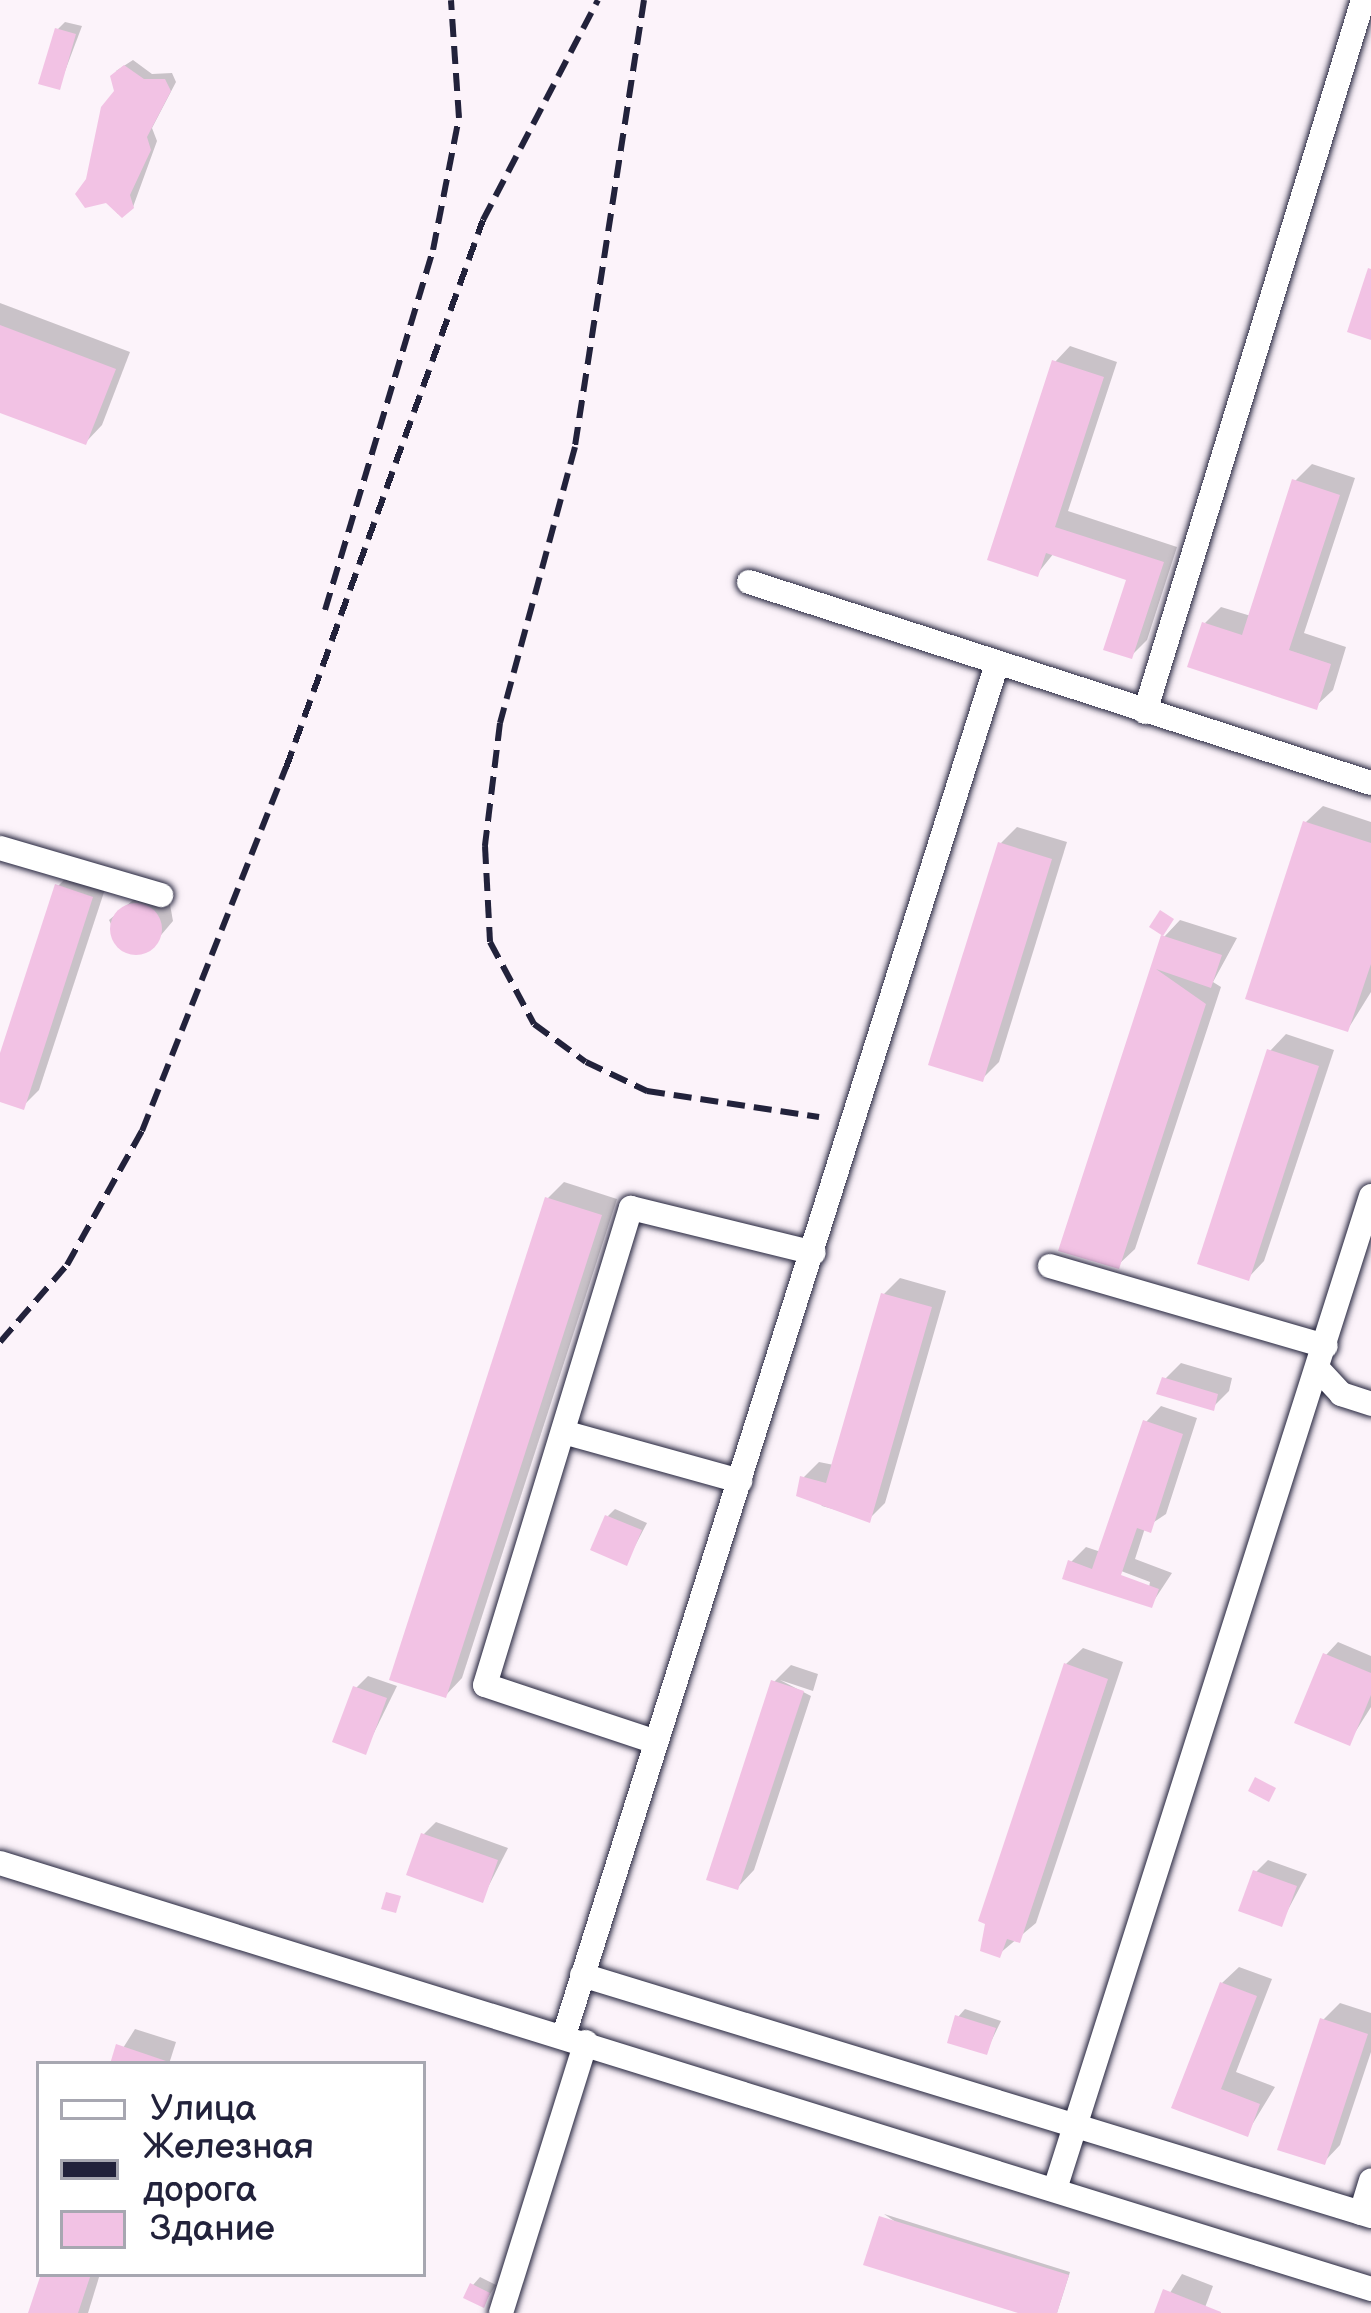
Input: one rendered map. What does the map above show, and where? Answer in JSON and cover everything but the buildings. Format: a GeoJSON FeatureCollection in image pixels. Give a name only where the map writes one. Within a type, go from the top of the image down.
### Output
{"type":"FeatureCollection","features":[{"type":"Feature","properties":{"kind":"lane"},"geometry":{"type":"LineString","coordinates":[[1145,712],[1359,4]]}},
{"type":"Feature","properties":{"kind":"lane"},"geometry":{"type":"LineString","coordinates":[[748,582],[1371,783]]}},
{"type":"Feature","properties":{"kind":"lane"},"geometry":{"type":"LineString","coordinates":[[501,2313],[575,2039],[582,1975],[997,663]]}},
{"type":"Feature","properties":{"kind":"lane"},"geometry":{"type":"LineString","coordinates":[[0,848],[161,895]]}},
{"type":"Feature","properties":{"kind":"lane"},"geometry":{"type":"LineString","coordinates":[[1055,2189],[1371,1196]]}},
{"type":"Feature","properties":{"kind":"lane"},"geometry":{"type":"LineString","coordinates":[[656,1742],[485,1684],[631,1208],[814,1253]]}},
{"type":"Feature","properties":{"kind":"lane"},"geometry":{"type":"LineString","coordinates":[[1050,1266],[1323,1358],[1341,1394],[1371,1403]]}},
{"type":"Feature","properties":{"kind":"lane"},"geometry":{"type":"LineString","coordinates":[[562,1432],[740,1481]]}},
{"type":"Feature","properties":{"kind":"lane"},"geometry":{"type":"LineString","coordinates":[[0,1863],[1371,2289]]}},
{"type":"Feature","properties":{"kind":"lane"},"geometry":{"type":"LineString","coordinates":[[582,1975],[1077,2121],[1366,2214],[1371,2181]]}},
{"type":"Feature","properties":{"kind":"railway"},"geometry":{"type":"LineString","coordinates":[[325,610],[433,250],[459,118],[451,0]]}},
{"type":"Feature","properties":{"kind":"railway"},"geometry":{"type":"LineString","coordinates":[[0,1342],[67,1265],[142,1131],[286,768],[483,220],[598,0]]}},
{"type":"Feature","properties":{"kind":"railway"},"geometry":{"type":"LineString","coordinates":[[644,0],[575,447],[500,723],[485,846],[490,942],[534,1024],[586,1062],[647,1091],[819,1117]]}}]}
